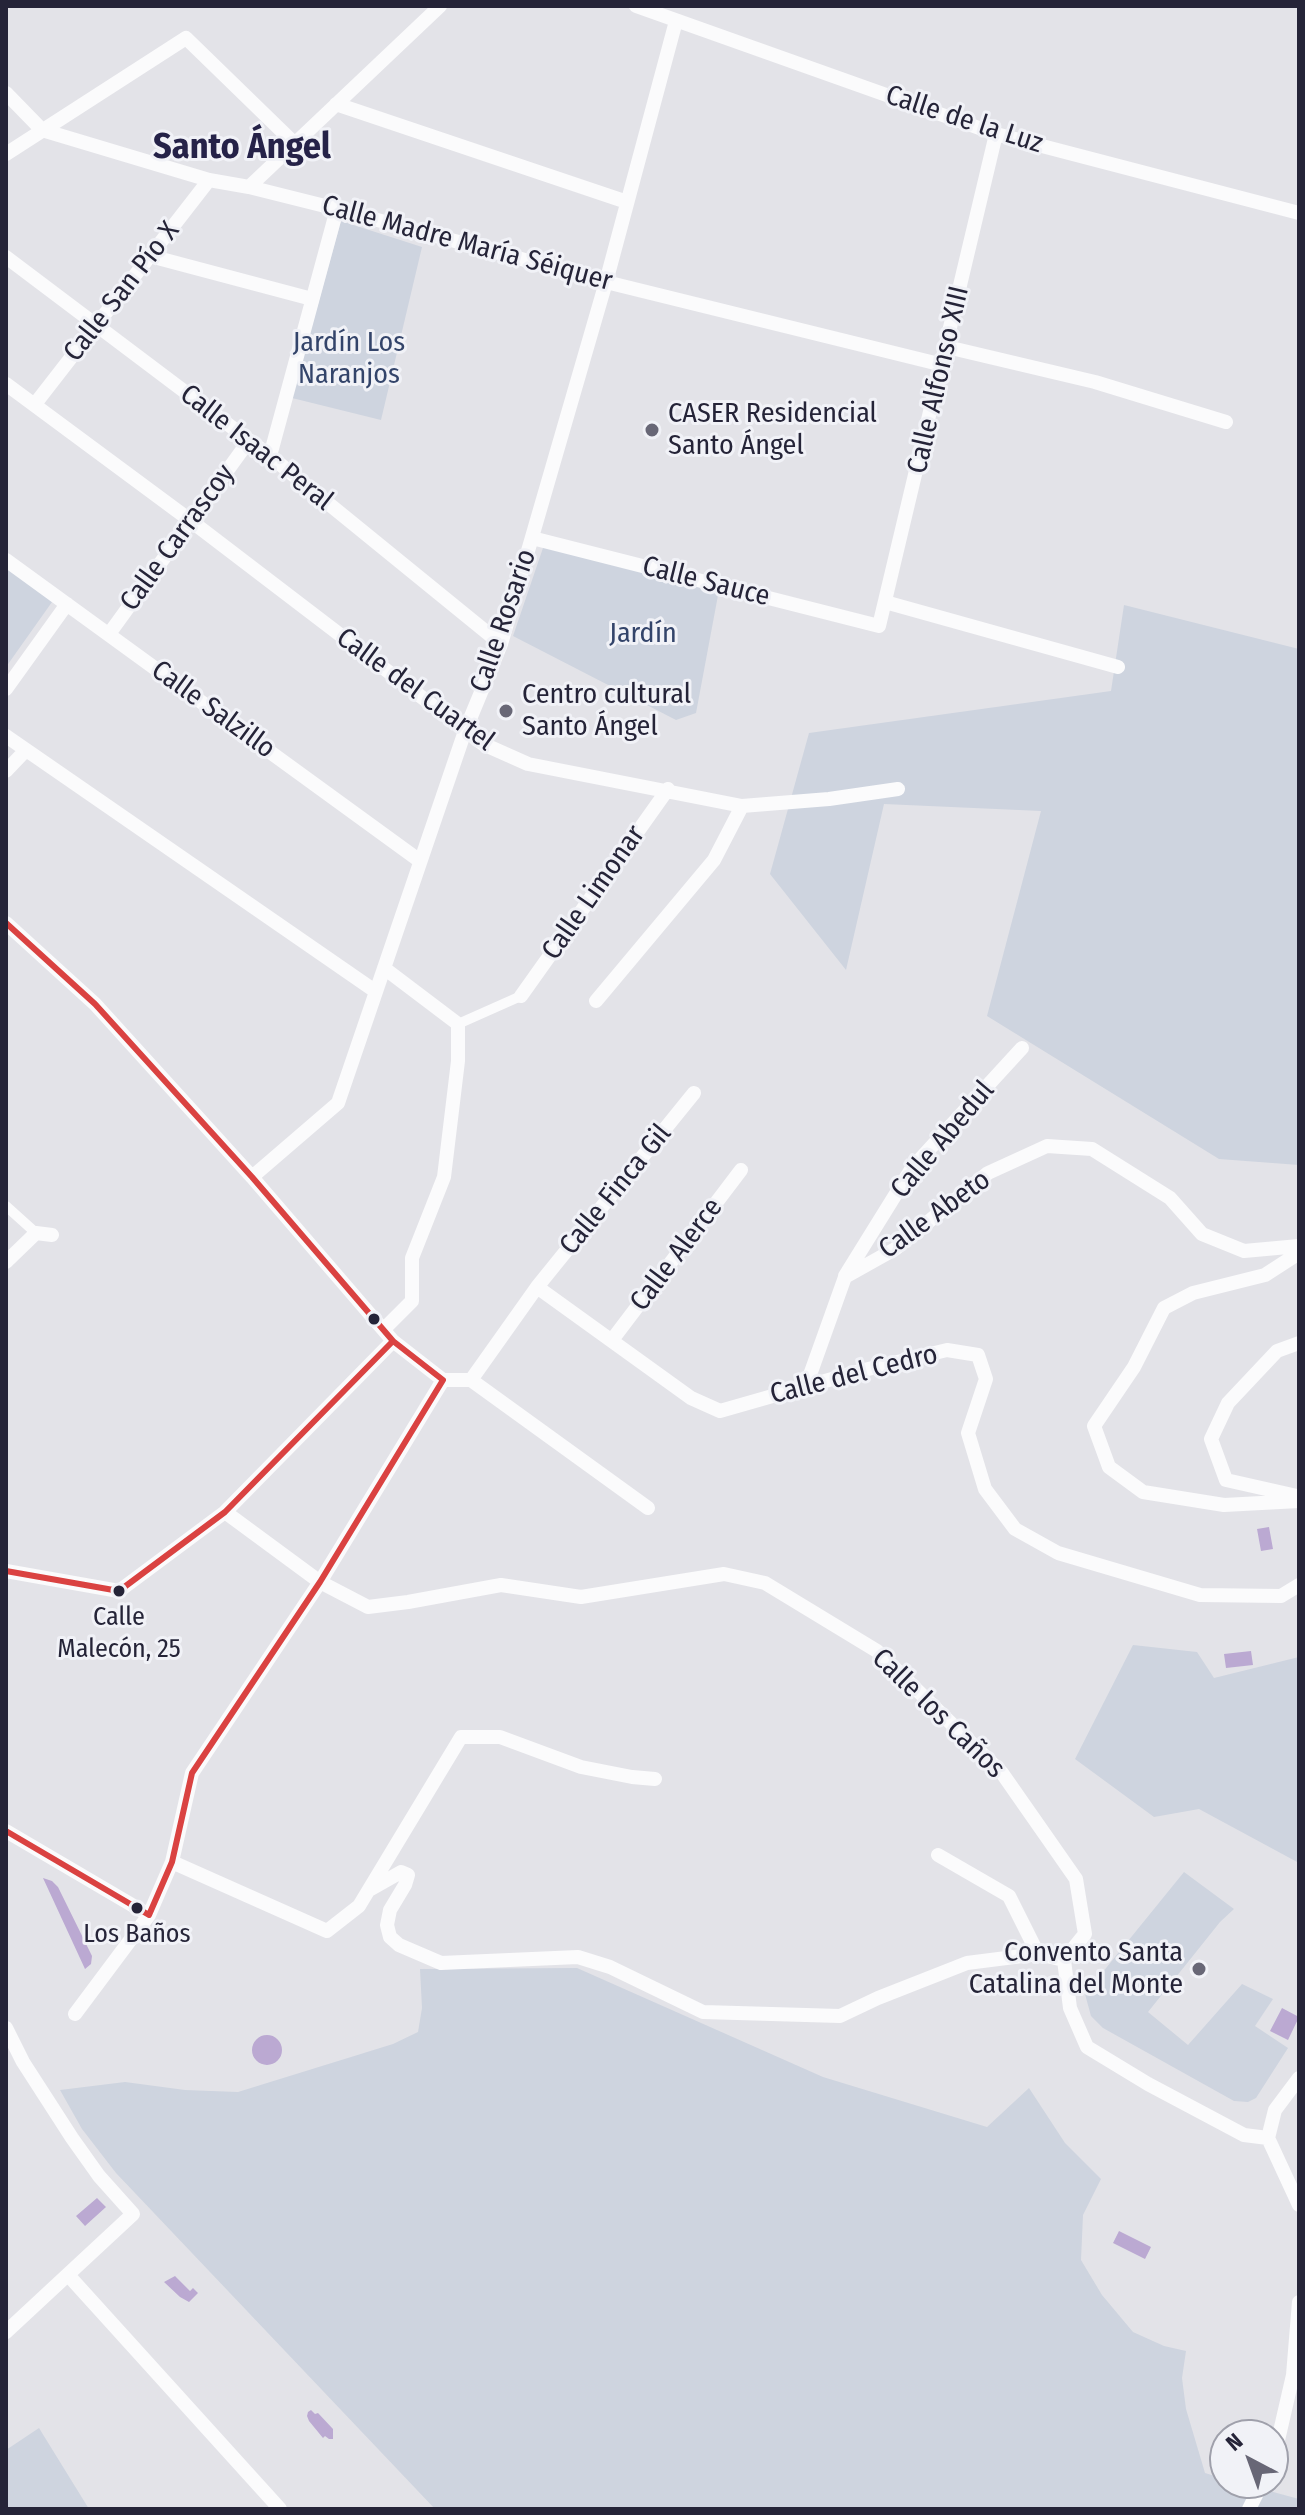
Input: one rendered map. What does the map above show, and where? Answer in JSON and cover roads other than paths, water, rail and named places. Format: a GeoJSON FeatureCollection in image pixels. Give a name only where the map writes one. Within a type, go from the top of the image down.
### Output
{"type":"FeatureCollection","features":[{"type":"Feature","properties":{"kind":"street"},"geometry":{"type":"LineString","coordinates":[[249,187],[440,6]]}},
{"type":"Feature","properties":{"kind":"street","name":"Calle de la Luz"},"geometry":{"type":"LineString","coordinates":[[636,6],[996,134],[1299,213]]}},
{"type":"Feature","properties":{"kind":"street","name":"Calle Rosario"},"geometry":{"type":"LineString","coordinates":[[252,1177],[338,1103],[465,731],[501,644],[606,282],[676,21]]}},
{"type":"Feature","properties":{"kind":"street"},"geometry":{"type":"LineString","coordinates":[[6,154],[186,38],[294,143]]}},
{"type":"Feature","properties":{"kind":"street","name":"Calle Madre María Séiquer"},"geometry":{"type":"LineString","coordinates":[[6,93],[42,130],[209,180],[337,209],[606,282],[943,365]]}},
{"type":"Feature","properties":{"kind":"street"},"geometry":{"type":"LineString","coordinates":[[336,104],[627,202]]}},
{"type":"Feature","properties":{"kind":"street","name":"Calle Alfonso XIII"},"geometry":{"type":"LineString","coordinates":[[879,626],[996,134]]}},
{"type":"Feature","properties":{"kind":"street","name":"Calle San Pío X"},"geometry":{"type":"LineString","coordinates":[[35,404],[209,180]]}},
{"type":"Feature","properties":{"kind":"street"},"geometry":{"type":"LineString","coordinates":[[270,456],[337,209]]}},
{"type":"Feature","properties":{"kind":"street"},"geometry":{"type":"LineString","coordinates":[[150,256],[312,299]]}},
{"type":"Feature","properties":{"kind":"street","name":"Calle Isaac Peral"},"geometry":{"type":"LineString","coordinates":[[6,257],[270,456],[501,644]]}},
{"type":"Feature","properties":{"kind":"street"},"geometry":{"type":"LineString","coordinates":[[947,347],[1095,382],[1226,422]]}},
{"type":"Feature","properties":{"kind":"street","name":"Calle del Cuartel"},"geometry":{"type":"LineString","coordinates":[[6,384],[483,744],[528,764],[668,789],[742,806],[829,799],[898,789]]}},
{"type":"Feature","properties":{"kind":"street","name":"Calle Carrascoy"},"geometry":{"type":"LineString","coordinates":[[109,634],[248,442]]}},
{"type":"Feature","properties":{"kind":"street","name":"Calle Sauce"},"geometry":{"type":"LineString","coordinates":[[532,538],[879,626]]}},
{"type":"Feature","properties":{"kind":"street","name":"Calle Salzillo"},"geometry":{"type":"LineString","coordinates":[[6,560],[420,861]]}},
{"type":"Feature","properties":{"kind":"street"},"geometry":{"type":"LineString","coordinates":[[885,602],[1118,667]]}},
{"type":"Feature","properties":{"kind":"street"},"geometry":{"type":"LineString","coordinates":[[6,689],[67,604]]}},
{"type":"Feature","properties":{"kind":"street"},"geometry":{"type":"LineString","coordinates":[[6,736],[375,991]]}},
{"type":"Feature","properties":{"kind":"street"},"geometry":{"type":"LineString","coordinates":[[6,771],[26,750]]}},
{"type":"Feature","properties":{"kind":"street","name":"Calle Limonar"},"geometry":{"type":"LineString","coordinates":[[521,996],[668,789]]}},
{"type":"Feature","properties":{"kind":"street"},"geometry":{"type":"LineString","coordinates":[[596,1001],[714,860],[742,806]]}},
{"type":"Feature","properties":{"kind":"street"},"geometry":{"type":"LineString","coordinates":[[6,923],[95,1004],[252,1177],[389,1335],[443,1380],[471,1380],[648,1508]]}},
{"type":"Feature","properties":{"kind":"street"},"geometry":{"type":"LineString","coordinates":[[384,968],[458,1024]]}},
{"type":"Feature","properties":{"kind":"street"},"geometry":{"type":"LineString","coordinates":[[458,1024],[521,996]]}},
{"type":"Feature","properties":{"kind":"street"},"geometry":{"type":"LineString","coordinates":[[6,1571],[119,1591],[225,1512],[389,1335],[412,1301],[412,1258],[444,1177],[458,1061],[458,1024]]}},
{"type":"Feature","properties":{"kind":"street","name":"Calle Abedul"},"geometry":{"type":"LineString","coordinates":[[845,1277],[912,1168],[1022,1048]]}},
{"type":"Feature","properties":{"kind":"street","name":"Calle Finca Gil"},"geometry":{"type":"LineString","coordinates":[[537,1287],[694,1093]]}},
{"type":"Feature","properties":{"kind":"street","name":"Calle Abeto"},"geometry":{"type":"LineString","coordinates":[[845,1277],[895,1249],[988,1173],[1047,1146],[1092,1149],[1170,1198],[1202,1234],[1244,1251],[1299,1246]]}},
{"type":"Feature","properties":{"kind":"street","name":"Calle Alerce"},"geometry":{"type":"LineString","coordinates":[[612,1340],[741,1170]]}},
{"type":"Feature","properties":{"kind":"street"},"geometry":{"type":"LineString","coordinates":[[6,1206],[44,1234],[6,1262]]}},
{"type":"Feature","properties":{"kind":"street"},"geometry":{"type":"LineString","coordinates":[[1299,1253],[1265,1275],[1193,1293],[1164,1308],[1134,1367],[1094,1426],[1109,1467],[1143,1492],[1224,1505],[1299,1499]]}},
{"type":"Feature","properties":{"kind":"street"},"geometry":{"type":"LineString","coordinates":[[806,1386],[845,1277]]}},
{"type":"Feature","properties":{"kind":"street"},"geometry":{"type":"LineString","coordinates":[[471,1380],[537,1287]]}},
{"type":"Feature","properties":{"kind":"street","name":"Calle del Cedro"},"geometry":{"type":"LineString","coordinates":[[537,1287],[691,1398],[720,1411],[947,1350],[978,1355],[986,1379],[968,1433],[985,1489],[1015,1529],[1058,1553],[1200,1595],[1281,1596],[1299,1585]]}},
{"type":"Feature","properties":{"kind":"street"},"geometry":{"type":"LineString","coordinates":[[1299,1343],[1277,1351],[1228,1403],[1211,1439],[1226,1480],[1299,1499]]}},
{"type":"Feature","properties":{"kind":"street"},"geometry":{"type":"LineString","coordinates":[[75,2014],[149,1915],[172,1862],[192,1773],[320,1582],[443,1380]]}},
{"type":"Feature","properties":{"kind":"street","name":"Calle los Caños"},"geometry":{"type":"LineString","coordinates":[[225,1512],[320,1582],[368,1607],[501,1585],[581,1597],[724,1574],[765,1583],[877,1651],[1002,1773],[1076,1879],[1085,1934],[1064,1960]]}},
{"type":"Feature","properties":{"kind":"street"},"geometry":{"type":"LineString","coordinates":[[172,1862],[327,1931],[359,1906],[371,1889],[461,1737],[500,1737],[581,1767],[655,1779]]}},
{"type":"Feature","properties":{"kind":"street"},"geometry":{"type":"LineString","coordinates":[[6,1831],[149,1915]]}},
{"type":"Feature","properties":{"kind":"street"},"geometry":{"type":"LineString","coordinates":[[938,1855],[1009,1896],[1038,1954]]}},
{"type":"Feature","properties":{"kind":"street"},"geometry":{"type":"LineString","coordinates":[[371,1889],[401,1872],[408,1875],[390,1910],[387,1925],[390,1937],[399,1945],[441,1963],[578,1957],[610,1967],[703,2012],[840,2016],[967,1963],[1038,1954],[1064,1960],[1070,2008],[1087,2047],[1148,2084],[1244,2135],[1268,2138]]}},
{"type":"Feature","properties":{"kind":"street"},"geometry":{"type":"LineString","coordinates":[[6,2028],[23,2062],[72,2138],[99,2176],[133,2214],[6,2332]]}},
{"type":"Feature","properties":{"kind":"street"},"geometry":{"type":"LineString","coordinates":[[1299,2078],[1275,2110],[1268,2138],[1299,2205]]}},
{"type":"Feature","properties":{"kind":"street"},"geometry":{"type":"LineString","coordinates":[[69,2276],[280,2509]]}},
{"type":"Feature","properties":{"kind":"street"},"geometry":{"type":"LineString","coordinates":[[1285,2419],[1296,2379],[1299,2302]]}},
{"type":"Feature","properties":{"kind":"place","name":"CASER Residencial Santo Ángel"},"geometry":{"type":"Point","coordinates":[652,430]}},
{"type":"Feature","properties":{"kind":"place","name":"Centro cultural Santo Ángel"},"geometry":{"type":"Point","coordinates":[506,711]}},
{"type":"Feature","properties":{"kind":"place","name":"Calle Malecón, 25"},"geometry":{"type":"Point","coordinates":[119,1591]}},
{"type":"Feature","properties":{"kind":"place","name":"Los Baños"},"geometry":{"type":"Point","coordinates":[137,1908]}},
{"type":"Feature","properties":{"kind":"place","name":"Convento Santa Catalina del Monte"},"geometry":{"type":"Point","coordinates":[1199,1969]}},
{"type":"Feature","properties":{"kind":"district","name":"Santo Ángel"},"geometry":{"type":"Point","coordinates":[242,148]}},
{"type":"Feature","properties":{"kind":"park label","name":"Jardín Los Naranjos"},"geometry":{"type":"Point","coordinates":[349,359]}},
{"type":"Feature","properties":{"kind":"park label","name":"Jardín"},"geometry":{"type":"Point","coordinates":[643,634]}}]}
